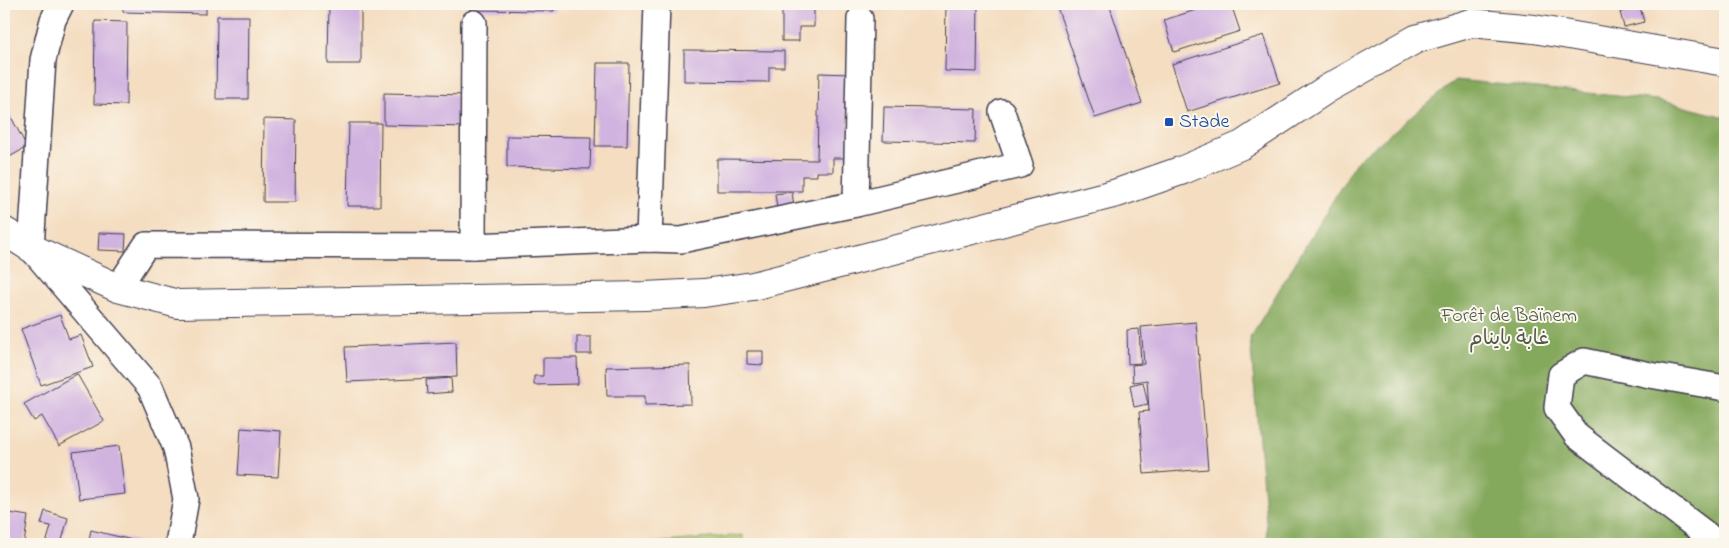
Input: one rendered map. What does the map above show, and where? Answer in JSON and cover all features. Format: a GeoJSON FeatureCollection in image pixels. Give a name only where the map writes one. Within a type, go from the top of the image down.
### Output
{"type":"FeatureCollection","features":[{"type":"Feature","properties":{"kind":"main road"},"geometry":{"type":"LineString","coordinates":[[4,230],[31,248],[118,288],[178,304],[645,296],[704,293],[754,286],[1117,193],[1183,170],[1242,145],[1327,89],[1416,39],[1471,23],[1534,29],[1725,62]]}},
{"type":"Feature","properties":{"kind":"street"},"geometry":{"type":"LineString","coordinates":[[61,4],[53,20],[43,60],[31,248],[150,386],[176,448],[186,499],[178,544]]}},
{"type":"Feature","properties":{"kind":"street"},"geometry":{"type":"LineString","coordinates":[[649,239],[657,4]]}},
{"type":"Feature","properties":{"kind":"street"},"geometry":{"type":"LineString","coordinates":[[856,204],[860,20]]}},
{"type":"Feature","properties":{"kind":"street"},"geometry":{"type":"LineString","coordinates":[[473,246],[474,23]]}},
{"type":"Feature","properties":{"kind":"street"},"geometry":{"type":"LineString","coordinates":[[118,288],[146,245],[473,246],[649,239],[681,240],[856,204],[1020,165],[1002,112]]}},
{"type":"Feature","properties":{"kind":"street"},"geometry":{"type":"LineString","coordinates":[[1716,544],[1707,535],[1577,436],[1557,408],[1561,375],[1584,361],[1725,388]]}},
{"type":"Feature","properties":{"kind":"green space","name":"Forêt de Baïnem غابة باينام"},"geometry":{"type":"Polygon","coordinates":[[[1456,80],[1658,100],[1725,117],[1725,544],[1268,544],[1250,338],[1356,162],[1456,80]]]}},
{"type":"Feature","properties":{"kind":"green space"},"geometry":{"type":"Polygon","coordinates":[[[743,535],[743,544],[643,544],[743,535]]]}},
{"type":"Feature","properties":{"kind":"building"},"geometry":{"type":"Polygon","coordinates":[[[123,4],[206,4],[206,14],[123,12],[123,4]]]}},
{"type":"Feature","properties":{"kind":"building"},"geometry":{"type":"Polygon","coordinates":[[[329,4],[361,4],[361,64],[328,64],[329,4]]]}},
{"type":"Feature","properties":{"kind":"building"},"geometry":{"type":"Polygon","coordinates":[[[471,4],[555,4],[554,11],[471,10],[471,4]]]}},
{"type":"Feature","properties":{"kind":"building"},"geometry":{"type":"Polygon","coordinates":[[[782,4],[814,4],[814,27],[799,27],[799,41],[782,41],[782,4]]]}},
{"type":"Feature","properties":{"kind":"building"},"geometry":{"type":"Polygon","coordinates":[[[946,4],[978,4],[977,72],[945,71],[946,4]]]}},
{"type":"Feature","properties":{"kind":"building"},"geometry":{"type":"Polygon","coordinates":[[[1056,4],[1109,4],[1142,103],[1095,118],[1056,4]]]}},
{"type":"Feature","properties":{"kind":"building"},"geometry":{"type":"Polygon","coordinates":[[[1215,4],[1231,4],[1240,31],[1174,52],[1164,20],[1215,4]]]}},
{"type":"Feature","properties":{"kind":"building"},"geometry":{"type":"Polygon","coordinates":[[[1640,7],[1644,22],[1624,27],[1620,12],[1640,7]]]}},
{"type":"Feature","properties":{"kind":"building"},"geometry":{"type":"Polygon","coordinates":[[[217,16],[249,16],[248,99],[216,99],[217,16]]]}},
{"type":"Feature","properties":{"kind":"building"},"geometry":{"type":"Polygon","coordinates":[[[95,21],[127,22],[126,105],[94,104],[95,21]]]}},
{"type":"Feature","properties":{"kind":"building"},"geometry":{"type":"Polygon","coordinates":[[[1264,35],[1280,83],[1187,112],[1172,64],[1264,35]]]}},
{"type":"Feature","properties":{"kind":"building"},"geometry":{"type":"Polygon","coordinates":[[[684,50],[784,51],[784,67],[769,67],[769,82],[684,81],[684,50]]]}},
{"type":"Feature","properties":{"kind":"building"},"geometry":{"type":"Polygon","coordinates":[[[597,63],[629,63],[627,146],[595,146],[597,63]]]}},
{"type":"Feature","properties":{"kind":"building"},"geometry":{"type":"Polygon","coordinates":[[[819,73],[850,74],[849,158],[833,158],[833,172],[817,172],[817,176],[802,176],[802,191],[717,191],[717,159],[817,160],[819,73]]]}},
{"type":"Feature","properties":{"kind":"building"},"geometry":{"type":"Polygon","coordinates":[[[384,93],[468,95],[467,127],[384,125],[384,93]]]}},
{"type":"Feature","properties":{"kind":"building"},"geometry":{"type":"Polygon","coordinates":[[[884,107],[976,109],[975,143],[883,141],[884,107]]]}},
{"type":"Feature","properties":{"kind":"building"},"geometry":{"type":"Polygon","coordinates":[[[10,115],[27,147],[4,160],[4,118],[10,115]]]}},
{"type":"Feature","properties":{"kind":"building"},"geometry":{"type":"Polygon","coordinates":[[[264,119],[296,120],[295,202],[263,202],[264,119]]]}},
{"type":"Feature","properties":{"kind":"building"},"geometry":{"type":"Polygon","coordinates":[[[349,123],[381,123],[380,206],[347,206],[349,123]]]}},
{"type":"Feature","properties":{"kind":"building"},"geometry":{"type":"Polygon","coordinates":[[[507,136],[591,137],[590,169],[507,167],[507,136]]]}},
{"type":"Feature","properties":{"kind":"building"},"geometry":{"type":"Polygon","coordinates":[[[792,192],[794,206],[777,208],[775,194],[792,192]]]}},
{"type":"Feature","properties":{"kind":"building"},"geometry":{"type":"Polygon","coordinates":[[[99,233],[126,234],[125,251],[98,250],[99,233]]]}},
{"type":"Feature","properties":{"kind":"building"},"geometry":{"type":"Polygon","coordinates":[[[60,315],[69,339],[81,335],[93,367],[41,385],[21,329],[60,315]]]}},
{"type":"Feature","properties":{"kind":"building"},"geometry":{"type":"Polygon","coordinates":[[[1196,322],[1208,469],[1144,474],[1139,412],[1149,411],[1147,380],[1133,382],[1132,365],[1144,364],[1141,327],[1196,322]]]}},
{"type":"Feature","properties":{"kind":"building"},"geometry":{"type":"Polygon","coordinates":[[[1139,329],[1141,363],[1128,364],[1127,330],[1139,329]]]}},
{"type":"Feature","properties":{"kind":"building"},"geometry":{"type":"Polygon","coordinates":[[[577,337],[591,337],[591,354],[577,354],[577,337]]]}},
{"type":"Feature","properties":{"kind":"building"},"geometry":{"type":"Polygon","coordinates":[[[456,342],[457,377],[347,382],[345,347],[456,342]]]}},
{"type":"Feature","properties":{"kind":"building"},"geometry":{"type":"Polygon","coordinates":[[[747,351],[763,351],[763,365],[747,364],[747,351]]]}},
{"type":"Feature","properties":{"kind":"building"},"geometry":{"type":"Polygon","coordinates":[[[543,358],[577,358],[578,384],[534,385],[534,376],[543,376],[543,358]]]}},
{"type":"Feature","properties":{"kind":"building"},"geometry":{"type":"Polygon","coordinates":[[[690,365],[691,404],[645,405],[645,396],[607,396],[606,367],[690,365]]]}},
{"type":"Feature","properties":{"kind":"building"},"geometry":{"type":"Polygon","coordinates":[[[77,374],[104,421],[59,446],[42,416],[34,421],[24,404],[77,374]]]}},
{"type":"Feature","properties":{"kind":"building"},"geometry":{"type":"Polygon","coordinates":[[[451,378],[452,392],[427,394],[426,380],[451,378]]]}},
{"type":"Feature","properties":{"kind":"building"},"geometry":{"type":"Polygon","coordinates":[[[1143,382],[1148,404],[1134,407],[1130,385],[1143,382]]]}},
{"type":"Feature","properties":{"kind":"building"},"geometry":{"type":"Polygon","coordinates":[[[241,428],[281,431],[278,477],[238,475],[241,428]]]}},
{"type":"Feature","properties":{"kind":"building"},"geometry":{"type":"Polygon","coordinates":[[[119,446],[125,494],[79,499],[73,452],[119,446]]]}},
{"type":"Feature","properties":{"kind":"building"},"geometry":{"type":"Polygon","coordinates":[[[45,511],[68,518],[61,544],[46,544],[51,526],[41,524],[45,511]]]}},
{"type":"Feature","properties":{"kind":"building"},"geometry":{"type":"Polygon","coordinates":[[[4,512],[28,516],[24,544],[4,544],[4,512]]]}},
{"type":"Feature","properties":{"kind":"building"},"geometry":{"type":"Polygon","coordinates":[[[91,530],[140,542],[140,544],[88,544],[91,530]]]}},
{"type":"Feature","properties":{"kind":"place","name":"Stade"},"geometry":{"type":"Point","coordinates":[1169,122]}}]}
